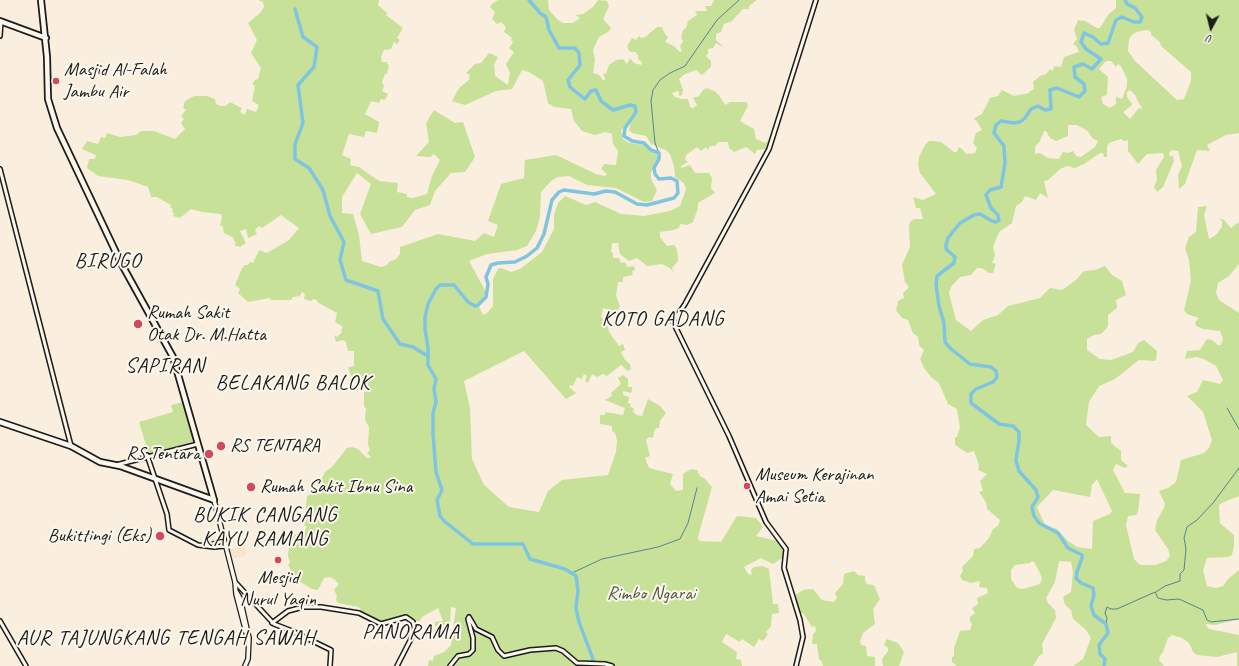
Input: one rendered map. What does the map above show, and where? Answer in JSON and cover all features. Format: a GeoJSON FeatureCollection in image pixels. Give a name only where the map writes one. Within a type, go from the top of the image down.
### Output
{"type":"FeatureCollection","features":[{"type":"Feature","properties":{"kind":"highway"},"geometry":{"type":"LineString","coordinates":[[41,0],[46,38],[48,99],[58,130],[121,263],[173,357],[214,500]]}},
{"type":"Feature","properties":{"kind":"highway"},"geometry":{"type":"LineString","coordinates":[[0,21],[46,38]]}},
{"type":"Feature","properties":{"kind":"highway"},"geometry":{"type":"LineString","coordinates":[[0,422],[71,446],[100,462],[116,465],[155,478],[214,500]]}},
{"type":"Feature","properties":{"kind":"main road"},"geometry":{"type":"LineString","coordinates":[[214,500],[236,591],[240,598],[248,640],[248,654],[245,666]]}},
{"type":"Feature","properties":{"kind":"street"},"geometry":{"type":"LineString","coordinates":[[796,666],[803,637],[800,620],[784,568],[786,549],[766,522],[729,436],[674,322],[686,304],[769,149],[816,0]]}},
{"type":"Feature","properties":{"kind":"street"},"geometry":{"type":"LineString","coordinates":[[0,21],[0,36]]}},
{"type":"Feature","properties":{"kind":"street"},"geometry":{"type":"LineString","coordinates":[[0,169],[71,446]]}},
{"type":"Feature","properties":{"kind":"street"},"geometry":{"type":"LineString","coordinates":[[116,465],[198,444]]}},
{"type":"Feature","properties":{"kind":"street"},"geometry":{"type":"LineString","coordinates":[[148,456],[167,514],[169,530],[198,545],[225,546]]}},
{"type":"Feature","properties":{"kind":"street"},"geometry":{"type":"LineString","coordinates":[[208,546],[224,540]]}},
{"type":"Feature","properties":{"kind":"street"},"geometry":{"type":"LineString","coordinates":[[235,582],[272,623],[331,650],[330,666]]}},
{"type":"Feature","properties":{"kind":"street"},"geometry":{"type":"LineString","coordinates":[[272,623],[295,608],[310,607],[359,613],[380,624],[404,617],[409,618],[413,622],[416,631],[397,666]]}},
{"type":"Feature","properties":{"kind":"street"},"geometry":{"type":"LineString","coordinates":[[450,666],[458,656],[470,654],[473,650],[473,638],[468,619],[469,617],[476,629],[492,637],[498,650],[504,656],[509,657],[530,650],[556,648],[563,651],[575,662],[599,663],[612,666]]}},
{"type":"Feature","properties":{"kind":"street"},"geometry":{"type":"LineString","coordinates":[[269,620],[277,619]]}},
{"type":"Feature","properties":{"kind":"street"},"geometry":{"type":"LineString","coordinates":[[277,619],[278,626]]}},
{"type":"Feature","properties":{"kind":"street"},"geometry":{"type":"LineString","coordinates":[[0,621],[26,666]]}},
{"type":"Feature","properties":{"kind":"shaded area"},"geometry":{"type":"Polygon","coordinates":[[[245,546],[247,553],[245,556],[231,559],[228,550],[245,546]]]}},
{"type":"Feature","properties":{"kind":"green space","name":"Rimbo Ngarai"},"geometry":{"type":"Polygon","coordinates":[[[258,0],[379,0],[378,5],[387,13],[386,15],[403,28],[397,38],[400,40],[397,44],[394,42],[391,49],[384,50],[381,57],[382,62],[388,62],[387,64],[389,65],[387,74],[385,74],[382,82],[384,86],[382,91],[388,94],[385,100],[381,99],[379,103],[371,101],[365,114],[379,122],[377,133],[366,131],[364,137],[349,134],[342,155],[351,159],[350,165],[359,167],[379,181],[398,183],[397,192],[407,194],[407,197],[413,198],[427,194],[432,176],[440,160],[434,154],[430,157],[416,156],[429,142],[426,123],[434,110],[455,123],[463,122],[475,157],[465,172],[451,173],[435,191],[430,205],[415,210],[402,227],[371,234],[360,214],[371,184],[357,173],[342,197],[342,213],[353,214],[359,235],[362,261],[381,267],[396,259],[400,254],[400,247],[438,234],[475,241],[484,233],[494,237],[498,225],[488,221],[501,184],[524,178],[525,160],[556,155],[596,174],[605,176],[607,174],[601,169],[604,164],[616,165],[618,151],[613,144],[612,134],[605,132],[595,135],[582,131],[574,121],[571,109],[554,107],[548,103],[543,81],[529,72],[522,70],[512,89],[496,91],[465,105],[452,101],[459,88],[469,80],[470,75],[466,73],[475,64],[481,63],[489,53],[498,57],[494,65],[495,76],[508,85],[510,73],[506,64],[514,52],[509,48],[513,42],[511,40],[512,38],[504,32],[506,27],[501,22],[497,24],[492,19],[495,12],[490,7],[492,4],[498,0],[548,0],[549,10],[558,20],[563,23],[573,23],[580,18],[575,15],[583,14],[593,7],[598,0],[607,1],[609,6],[603,19],[611,28],[608,32],[599,37],[593,50],[595,60],[593,73],[599,75],[604,81],[605,79],[603,73],[606,74],[609,65],[616,60],[623,59],[627,64],[630,58],[634,63],[641,65],[642,62],[638,59],[638,55],[635,52],[630,52],[627,46],[632,38],[636,40],[639,36],[641,38],[645,37],[657,27],[662,27],[668,37],[665,42],[674,46],[680,52],[682,51],[680,46],[683,41],[681,38],[683,30],[686,28],[688,21],[697,15],[695,11],[707,11],[705,6],[711,6],[714,0],[757,0],[749,6],[749,9],[743,9],[732,21],[724,24],[721,32],[716,34],[716,40],[725,48],[716,43],[713,48],[708,49],[706,56],[711,61],[711,67],[702,75],[696,70],[685,74],[679,79],[683,90],[682,95],[679,96],[679,91],[672,93],[675,97],[688,99],[690,107],[693,108],[697,105],[693,98],[699,96],[703,90],[707,88],[719,95],[725,105],[730,102],[747,102],[748,106],[740,121],[754,129],[756,139],[765,143],[770,139],[766,149],[757,150],[755,154],[746,147],[734,152],[729,148],[728,142],[718,142],[715,146],[710,146],[708,150],[706,147],[701,151],[697,147],[686,155],[685,160],[688,162],[681,166],[681,168],[690,165],[695,173],[709,173],[712,178],[711,188],[715,193],[698,203],[698,208],[693,222],[687,225],[680,224],[679,228],[674,230],[660,232],[660,237],[667,246],[674,245],[677,249],[678,261],[672,268],[674,273],[670,268],[662,264],[647,266],[637,258],[629,261],[620,254],[618,243],[612,243],[611,252],[613,253],[613,258],[619,258],[621,263],[625,262],[627,267],[634,266],[635,270],[632,271],[633,275],[623,277],[623,282],[618,282],[616,296],[620,306],[617,312],[603,308],[601,318],[605,319],[604,323],[607,324],[609,332],[619,346],[623,344],[625,350],[621,352],[625,360],[630,364],[631,369],[628,371],[621,365],[607,376],[603,374],[597,377],[592,374],[588,383],[585,381],[587,376],[584,374],[582,379],[577,377],[573,386],[570,385],[569,387],[576,393],[566,399],[524,351],[464,381],[470,408],[472,459],[484,485],[509,507],[539,512],[548,491],[562,480],[608,475],[616,452],[617,440],[615,433],[612,431],[612,426],[600,424],[600,415],[605,415],[605,412],[623,415],[625,408],[605,400],[612,396],[611,393],[621,384],[618,378],[623,375],[628,379],[628,387],[632,387],[632,391],[631,393],[623,391],[623,395],[629,397],[628,403],[631,404],[630,407],[634,408],[633,412],[637,415],[642,416],[648,399],[660,406],[666,413],[660,421],[659,428],[656,428],[653,438],[649,437],[646,440],[650,456],[645,458],[649,468],[673,474],[670,484],[676,491],[683,490],[683,474],[691,469],[697,470],[700,476],[704,478],[712,487],[698,537],[699,541],[721,542],[737,516],[756,518],[763,527],[756,536],[782,542],[785,556],[773,564],[761,558],[744,567],[748,574],[752,575],[751,570],[754,567],[763,566],[769,569],[773,604],[778,604],[779,613],[772,614],[771,626],[766,632],[768,634],[763,641],[759,639],[754,647],[742,639],[740,642],[726,634],[722,642],[737,652],[736,659],[741,660],[742,666],[428,666],[429,660],[433,661],[434,656],[444,652],[451,645],[456,608],[451,607],[450,623],[445,622],[445,627],[435,626],[435,622],[443,621],[438,608],[422,617],[420,621],[414,621],[408,616],[404,615],[382,624],[359,613],[361,609],[358,607],[338,603],[334,590],[339,584],[330,577],[324,578],[318,590],[312,589],[290,573],[291,571],[288,564],[290,563],[288,556],[290,537],[305,531],[307,527],[304,525],[307,518],[305,514],[307,496],[315,492],[325,472],[332,467],[347,448],[352,447],[358,449],[367,458],[371,458],[367,452],[370,451],[368,444],[369,427],[365,420],[366,408],[364,407],[364,392],[366,392],[366,384],[368,383],[360,376],[352,380],[348,367],[354,366],[354,351],[348,351],[346,342],[343,340],[336,342],[334,335],[337,337],[342,332],[341,330],[343,327],[335,322],[337,313],[317,302],[317,300],[313,299],[311,301],[304,299],[305,294],[302,292],[300,296],[293,297],[291,300],[271,300],[270,298],[248,302],[238,293],[240,289],[235,285],[242,268],[250,262],[253,263],[259,250],[267,253],[289,240],[299,228],[281,215],[262,228],[259,226],[255,230],[257,234],[248,238],[246,229],[240,231],[246,243],[240,247],[234,245],[236,243],[233,239],[234,238],[224,233],[223,227],[220,225],[222,218],[221,214],[191,209],[180,218],[173,216],[174,213],[172,212],[173,209],[170,207],[171,205],[157,197],[151,197],[148,187],[128,180],[98,176],[87,168],[89,159],[95,159],[96,155],[82,149],[87,141],[98,144],[101,137],[105,138],[107,133],[120,137],[136,135],[141,131],[154,131],[175,139],[185,129],[181,123],[184,119],[181,116],[186,110],[183,108],[185,101],[194,96],[207,96],[215,99],[216,104],[221,106],[226,106],[230,102],[242,108],[240,112],[245,115],[247,109],[256,112],[259,105],[252,101],[255,86],[252,84],[258,79],[261,68],[251,53],[257,40],[248,23],[260,13],[264,7],[263,2],[258,0]],[[631,121],[621,130],[623,139],[629,143],[644,145],[650,151],[659,156],[651,173],[651,179],[657,190],[652,201],[644,202],[616,188],[587,185],[569,176],[558,177],[551,181],[541,192],[540,217],[536,231],[527,246],[517,250],[487,254],[469,261],[486,292],[482,301],[478,304],[483,315],[493,306],[493,279],[498,269],[501,268],[511,272],[520,269],[542,252],[554,229],[554,215],[558,203],[565,196],[586,205],[595,202],[621,214],[644,216],[670,211],[680,206],[686,189],[684,183],[675,177],[674,166],[670,154],[666,150],[651,144],[646,136],[632,133],[629,130],[631,121]]]}},
{"type":"Feature","properties":{"kind":"green space"},"geometry":{"type":"Polygon","coordinates":[[[1116,0],[1239,0],[1239,133],[1226,135],[1207,145],[1210,151],[1197,150],[1185,184],[1179,189],[1178,175],[1182,166],[1178,151],[1172,150],[1169,153],[1170,157],[1173,155],[1174,161],[1163,187],[1157,192],[1154,187],[1157,180],[1156,170],[1164,157],[1163,153],[1147,154],[1138,164],[1128,151],[1128,140],[1124,141],[1121,139],[1109,143],[1107,146],[1107,157],[1104,157],[1103,153],[1100,153],[1084,164],[1075,168],[1067,166],[1060,169],[1048,180],[1044,181],[1048,198],[1040,193],[1036,200],[1025,196],[1022,202],[1016,206],[1012,223],[999,232],[993,247],[995,255],[992,263],[996,264],[993,273],[989,273],[982,268],[977,268],[971,275],[960,277],[951,287],[949,293],[956,320],[971,331],[983,320],[998,315],[1008,306],[1040,298],[1050,288],[1062,290],[1076,280],[1084,271],[1095,270],[1105,266],[1112,275],[1122,281],[1126,295],[1116,300],[1117,308],[1108,315],[1108,326],[1106,329],[1101,334],[1094,335],[1087,339],[1087,350],[1100,359],[1111,360],[1133,352],[1138,343],[1144,340],[1157,351],[1156,360],[1139,360],[1115,379],[1099,386],[1089,402],[1086,425],[1099,437],[1111,436],[1111,443],[1121,451],[1121,460],[1128,466],[1125,468],[1116,464],[1113,470],[1125,493],[1140,494],[1138,512],[1136,515],[1128,516],[1126,525],[1134,559],[1140,565],[1155,565],[1166,561],[1170,556],[1168,549],[1155,530],[1157,520],[1165,504],[1159,491],[1168,488],[1176,482],[1181,460],[1204,453],[1209,448],[1212,440],[1203,412],[1187,396],[1197,392],[1203,380],[1220,384],[1223,380],[1216,366],[1204,359],[1196,357],[1185,359],[1187,351],[1200,350],[1207,339],[1221,345],[1223,339],[1220,331],[1203,329],[1196,326],[1195,322],[1199,318],[1187,314],[1184,310],[1191,281],[1189,260],[1185,248],[1189,237],[1196,232],[1198,207],[1207,206],[1204,215],[1209,239],[1216,235],[1222,227],[1222,221],[1218,218],[1224,220],[1231,228],[1239,222],[1239,264],[1229,276],[1218,283],[1216,293],[1219,300],[1239,313],[1239,496],[1219,505],[1220,523],[1234,535],[1234,547],[1232,555],[1228,557],[1207,558],[1203,570],[1207,586],[1216,588],[1223,586],[1228,579],[1239,570],[1239,619],[1215,625],[1205,624],[1209,629],[1239,635],[1239,666],[1237,666],[1237,652],[1217,657],[1197,655],[1193,652],[1189,643],[1182,638],[1172,635],[1168,638],[1160,656],[1159,660],[1164,666],[1073,666],[1083,659],[1091,638],[1086,630],[1073,619],[1071,610],[1065,605],[1063,597],[1071,592],[1073,572],[1071,562],[1059,561],[1055,582],[1046,598],[1048,603],[1055,610],[1056,618],[1042,644],[1043,653],[1039,656],[1033,666],[957,666],[952,662],[952,658],[960,631],[970,630],[972,624],[970,622],[970,617],[975,613],[972,608],[978,604],[977,598],[988,593],[987,588],[979,587],[980,581],[971,583],[962,580],[960,576],[963,571],[962,567],[973,556],[974,549],[980,548],[989,538],[993,529],[998,526],[1000,520],[987,509],[986,502],[979,492],[983,491],[980,481],[987,474],[978,470],[979,465],[974,451],[967,453],[955,445],[955,437],[957,437],[960,428],[957,409],[948,404],[939,383],[931,377],[924,368],[920,359],[924,350],[919,345],[918,337],[913,333],[908,320],[902,318],[896,310],[898,301],[904,298],[903,293],[909,287],[905,282],[902,265],[910,247],[910,222],[914,219],[923,219],[920,208],[916,208],[913,197],[923,200],[936,194],[920,173],[918,165],[919,157],[925,145],[929,141],[941,142],[954,152],[957,152],[959,147],[966,154],[975,153],[977,148],[973,143],[976,133],[982,130],[976,120],[973,119],[982,114],[990,98],[998,96],[1002,90],[1014,96],[1029,93],[1034,89],[1033,82],[1040,76],[1046,74],[1050,69],[1053,71],[1054,66],[1061,67],[1064,57],[1079,52],[1077,47],[1073,44],[1077,39],[1074,30],[1078,20],[1085,21],[1097,28],[1100,28],[1108,15],[1116,8],[1116,0]],[[1147,30],[1136,32],[1129,39],[1128,51],[1135,61],[1177,100],[1184,99],[1191,81],[1191,72],[1161,46],[1160,42],[1151,35],[1151,32],[1147,30]],[[1106,61],[1099,69],[1108,77],[1107,95],[1101,97],[1103,104],[1110,108],[1116,104],[1116,97],[1122,99],[1127,86],[1127,79],[1121,66],[1118,64],[1116,67],[1111,61],[1106,61]],[[1130,90],[1127,92],[1127,97],[1132,104],[1123,112],[1130,119],[1139,108],[1142,108],[1136,96],[1130,90]],[[1068,125],[1068,136],[1056,141],[1050,138],[1046,131],[1044,131],[1040,141],[1035,147],[1035,154],[1040,153],[1048,158],[1059,159],[1063,152],[1068,153],[1073,151],[1076,156],[1081,157],[1095,147],[1098,141],[1092,138],[1088,131],[1077,125],[1068,125]],[[1097,479],[1092,485],[1090,497],[1053,490],[1037,507],[1045,525],[1057,529],[1068,541],[1077,547],[1092,549],[1093,521],[1110,514],[1112,511],[1097,479]],[[1032,561],[1030,563],[1015,565],[1011,570],[1011,579],[1017,588],[1023,589],[1040,584],[1042,578],[1035,563],[1032,561]]]}},
{"type":"Feature","properties":{"kind":"green space"},"geometry":{"type":"Polygon","coordinates":[[[183,402],[195,441],[149,455],[139,422],[173,412],[171,405],[183,402]]]}},
{"type":"Feature","properties":{"kind":"green space"},"geometry":{"type":"Polygon","coordinates":[[[854,571],[858,575],[865,576],[865,581],[867,584],[874,585],[880,599],[873,609],[875,624],[863,633],[860,642],[861,645],[866,646],[867,656],[875,657],[875,666],[823,666],[821,660],[819,660],[817,644],[812,644],[813,634],[816,631],[815,626],[812,627],[803,613],[798,614],[794,596],[803,590],[813,589],[822,600],[834,602],[837,598],[835,593],[843,584],[844,574],[854,571]]]}},
{"type":"Feature","properties":{"kind":"green space"},"geometry":{"type":"Polygon","coordinates":[[[887,639],[898,643],[904,652],[899,666],[883,666],[882,659],[888,651],[888,648],[884,645],[887,639]]]}},
{"type":"Feature","properties":{"kind":"waterway"},"geometry":{"type":"LineString","coordinates":[[529,0],[540,13],[546,17],[549,30],[559,48],[575,48],[579,53],[580,65],[568,80],[570,87],[585,99],[591,91],[596,90],[601,101],[613,110],[630,105],[635,106],[636,112],[625,128],[624,136],[632,141],[644,143],[651,150],[659,153],[659,159],[654,168],[655,174],[659,179],[671,178],[677,181],[678,193],[674,198],[647,205],[637,204],[615,192],[606,191],[594,194],[564,190],[559,192],[552,200],[544,234],[537,248],[527,256],[515,262],[491,265],[486,277],[488,284],[486,297],[478,305],[475,306],[468,302],[454,285],[440,285],[436,289],[428,304],[425,317],[425,329],[428,348],[428,365],[436,379],[434,389],[436,402],[433,413],[433,433],[436,472],[442,490],[437,500],[440,516],[444,521],[473,544],[523,544],[530,559],[565,569],[576,576],[578,590],[576,608],[579,622],[593,659],[592,666]]}},
{"type":"Feature","properties":{"kind":"waterway"},"geometry":{"type":"LineString","coordinates":[[659,153],[655,143],[651,101],[653,90],[660,80],[670,73],[685,66],[717,20],[739,0]]}},
{"type":"Feature","properties":{"kind":"waterway"},"geometry":{"type":"LineString","coordinates":[[1104,666],[1105,659],[1100,654],[1099,645],[1108,633],[1106,624],[1094,615],[1091,606],[1094,595],[1093,588],[1081,583],[1076,578],[1082,555],[1068,548],[1058,533],[1039,523],[1034,516],[1032,507],[1038,497],[1036,490],[1019,471],[1016,460],[1019,432],[1013,426],[999,424],[971,403],[971,394],[976,389],[993,382],[997,377],[996,371],[991,367],[970,364],[951,349],[945,342],[944,323],[939,306],[936,284],[937,276],[954,263],[955,257],[946,249],[946,245],[948,238],[960,223],[974,215],[980,214],[992,221],[996,222],[999,220],[998,215],[991,208],[986,195],[990,190],[1001,187],[1005,163],[1004,146],[994,133],[996,125],[1001,121],[1014,123],[1020,122],[1025,118],[1031,109],[1038,106],[1045,110],[1051,109],[1050,90],[1057,88],[1079,97],[1085,91],[1084,84],[1075,77],[1074,67],[1083,64],[1092,69],[1101,59],[1086,49],[1081,42],[1084,33],[1093,37],[1101,44],[1108,43],[1116,20],[1122,17],[1134,22],[1140,22],[1142,17],[1135,8],[1127,4],[1125,0]]}},
{"type":"Feature","properties":{"kind":"waterway"},"geometry":{"type":"LineString","coordinates":[[295,9],[303,37],[317,47],[314,67],[298,85],[303,123],[295,144],[295,159],[309,168],[323,190],[330,216],[344,242],[340,260],[346,280],[378,291],[383,319],[400,344],[413,347],[426,355]]}},
{"type":"Feature","properties":{"kind":"waterway"},"geometry":{"type":"LineString","coordinates":[[1227,408],[1239,429]]}},
{"type":"Feature","properties":{"kind":"waterway"},"geometry":{"type":"LineString","coordinates":[[1156,592],[1165,586],[1180,581],[1180,574],[1184,570],[1186,549],[1184,538],[1187,527],[1197,520],[1213,503],[1239,468]]}},
{"type":"Feature","properties":{"kind":"waterway"},"geometry":{"type":"LineString","coordinates":[[572,573],[602,559],[658,547],[680,539],[688,523],[697,488]]}},
{"type":"Feature","properties":{"kind":"waterway"},"geometry":{"type":"LineString","coordinates":[[1106,624],[1107,618],[1105,613],[1107,607],[1117,609],[1155,592],[1158,598],[1166,600],[1179,599],[1203,610],[1207,620],[1211,622],[1239,619]]}},
{"type":"Feature","properties":{"kind":"place","name":"Masjid Al-Falah Jambu Air"},"geometry":{"type":"Point","coordinates":[56,81]}},
{"type":"Feature","properties":{"kind":"place","name":"Rumah Sakit Otak Dr. M.Hatta"},"geometry":{"type":"Point","coordinates":[138,324]}},
{"type":"Feature","properties":{"kind":"place","name":"RS TENTARA"},"geometry":{"type":"Point","coordinates":[221,446]}},
{"type":"Feature","properties":{"kind":"place","name":"RS Tentara"},"geometry":{"type":"Point","coordinates":[209,454]}},
{"type":"Feature","properties":{"kind":"place","name":"Museum Kerajinan Amai Setia"},"geometry":{"type":"Point","coordinates":[747,486]}},
{"type":"Feature","properties":{"kind":"place","name":"Rumah Sakit Ibnu Sina"},"geometry":{"type":"Point","coordinates":[251,487]}},
{"type":"Feature","properties":{"kind":"place","name":"Bukittingi (Eks)"},"geometry":{"type":"Point","coordinates":[160,536]}},
{"type":"Feature","properties":{"kind":"place","name":"Mesjid Nurul Yaqin"},"geometry":{"type":"Point","coordinates":[278,560]}},
{"type":"Feature","properties":{"kind":"district","name":"BIRUGO"},"geometry":{"type":"Point","coordinates":[108,261]}},
{"type":"Feature","properties":{"kind":"district","name":"KOTO GADANG"},"geometry":{"type":"Point","coordinates":[663,319]}},
{"type":"Feature","properties":{"kind":"district","name":"SAPIRAN"},"geometry":{"type":"Point","coordinates":[165,366]}},
{"type":"Feature","properties":{"kind":"district","name":"BELAKANG BALOK"},"geometry":{"type":"Point","coordinates":[293,383]}},
{"type":"Feature","properties":{"kind":"district","name":"BUKIK CANGANG KAYU RAMANG"},"geometry":{"type":"Point","coordinates":[265,527]}},
{"type":"Feature","properties":{"kind":"district","name":"PANORAMA"},"geometry":{"type":"Point","coordinates":[411,632]}},
{"type":"Feature","properties":{"kind":"district","name":"AUR TAJUNGKANG TENGAH SAWAH"},"geometry":{"type":"Point","coordinates":[166,638]}}]}
